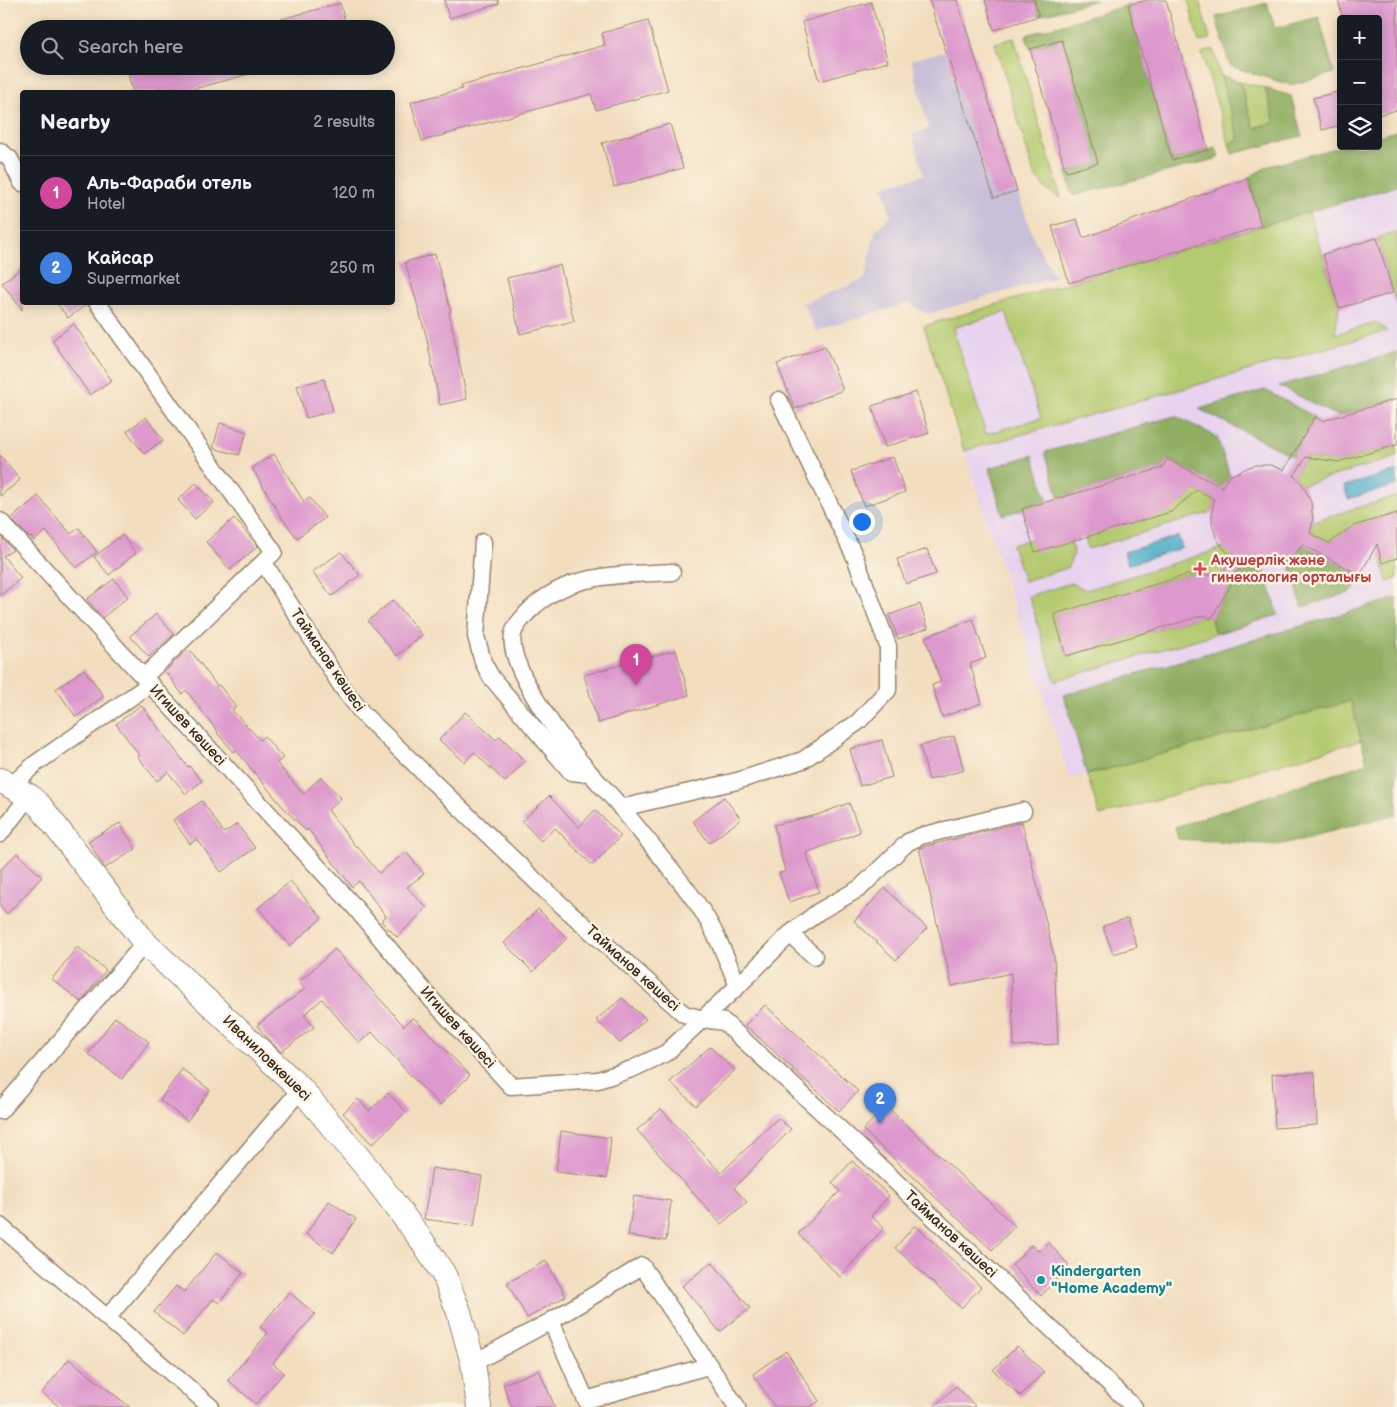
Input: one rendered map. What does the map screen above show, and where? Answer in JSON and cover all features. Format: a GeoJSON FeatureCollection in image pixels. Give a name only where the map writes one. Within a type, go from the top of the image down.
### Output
{"type":"FeatureCollection","features":[{"type":"Feature","properties":{"kind":"street"},"geometry":{"type":"LineString","coordinates":[[0,151],[10,159],[20,179]]}},
{"type":"Feature","properties":{"kind":"street"},"geometry":{"type":"LineString","coordinates":[[0,834],[14,787],[35,764],[147,680],[274,552],[99,305]]}},
{"type":"Feature","properties":{"kind":"street"},"geometry":{"type":"LineString","coordinates":[[622,808],[737,781],[803,760],[858,722],[888,690],[888,646],[855,557],[778,400]]}},
{"type":"Feature","properties":{"kind":"street","name":"Игишев көшесі"},"geometry":{"type":"LineString","coordinates":[[0,521],[352,904],[431,999],[511,1086],[598,1080],[632,1070],[666,1053],[738,986],[790,934],[818,912],[860,888],[908,842],[920,836],[1023,811]]}},
{"type":"Feature","properties":{"kind":"street"},"geometry":{"type":"LineString","coordinates":[[483,542],[476,636],[483,662],[491,677],[571,772],[581,774],[589,772]]}},
{"type":"Feature","properties":{"kind":"street","name":"Тайманов көшесі"},"geometry":{"type":"LineString","coordinates":[[264,563],[342,687],[363,714],[548,893],[684,1014],[724,1022],[1134,1407]]}},
{"type":"Feature","properties":{"kind":"street"},"geometry":{"type":"LineString","coordinates":[[672,572],[602,576],[575,582],[553,592],[534,606],[518,623],[513,635],[516,660],[523,678],[542,709],[589,772],[622,808],[697,903],[720,943],[738,986]]}},
{"type":"Feature","properties":{"kind":"street","name":"Иваниловкөшесі"},"geometry":{"type":"LineString","coordinates":[[14,787],[40,806],[145,943],[301,1089],[420,1238],[444,1275],[459,1312],[473,1362],[479,1407]]}},
{"type":"Feature","properties":{"kind":"street"},"geometry":{"type":"LineString","coordinates":[[790,934],[814,956]]}},
{"type":"Feature","properties":{"kind":"street"},"geometry":{"type":"LineString","coordinates":[[0,1111],[145,943]]}},
{"type":"Feature","properties":{"kind":"street"},"geometry":{"type":"LineString","coordinates":[[107,1318],[301,1089]]}},
{"type":"Feature","properties":{"kind":"street"},"geometry":{"type":"LineString","coordinates":[[0,1226],[211,1407]]}},
{"type":"Feature","properties":{"kind":"street"},"geometry":{"type":"LineString","coordinates":[[473,1362],[551,1321],[642,1266],[737,1407]]}},
{"type":"Feature","properties":{"kind":"street"},"geometry":{"type":"LineString","coordinates":[[551,1321],[586,1400],[708,1366]]}},
{"type":"Feature","properties":{"kind":"shaded area"},"geometry":{"type":"Polygon","coordinates":[[[945,51],[994,198],[1017,191],[1034,239],[1055,277],[927,314],[909,303],[816,331],[803,303],[865,279],[875,231],[891,216],[883,186],[924,175],[912,134],[929,129],[911,60],[945,51]]]}},
{"type":"Feature","properties":{"kind":"shaded area","name":"Акушерлік және гинекология орталығы"},"geometry":{"type":"Polygon","coordinates":[[[1397,186],[1397,687],[1070,779],[924,326],[1397,186]]]}},
{"type":"Feature","properties":{"kind":"green space"},"geometry":{"type":"Polygon","coordinates":[[[1034,0],[1097,0],[1039,16],[1034,0]]]}},
{"type":"Feature","properties":{"kind":"green space"},"geometry":{"type":"Polygon","coordinates":[[[1188,0],[1199,0],[1210,39],[1199,42],[1188,0]]]}},
{"type":"Feature","properties":{"kind":"green space"},"geometry":{"type":"Polygon","coordinates":[[[1267,3],[1275,28],[1319,17],[1334,73],[1290,85],[1230,66],[1216,17],[1267,3]]]}},
{"type":"Feature","properties":{"kind":"green space"},"geometry":{"type":"Polygon","coordinates":[[[1128,5],[1172,160],[1216,148],[1219,158],[1073,196],[1066,172],[1097,163],[1062,40],[1030,49],[1026,35],[1128,5]]]}},
{"type":"Feature","properties":{"kind":"green space"},"geometry":{"type":"Polygon","coordinates":[[[1014,38],[1061,198],[1045,188],[1034,174],[995,43],[1014,38]]]}},
{"type":"Feature","properties":{"kind":"green space"},"geometry":{"type":"Polygon","coordinates":[[[1213,49],[1239,141],[1229,144],[1202,53],[1213,49]]]}},
{"type":"Feature","properties":{"kind":"green space"},"geometry":{"type":"Polygon","coordinates":[[[1220,75],[1240,82],[1254,128],[1275,122],[1265,88],[1291,96],[1302,136],[1232,154],[1229,144],[1239,140],[1220,75]]]}},
{"type":"Feature","properties":{"kind":"green space"},"geometry":{"type":"Polygon","coordinates":[[[1240,82],[1265,88],[1275,122],[1254,128],[1240,82]]]}},
{"type":"Feature","properties":{"kind":"green space"},"geometry":{"type":"Polygon","coordinates":[[[1397,131],[1397,186],[1261,226],[1248,178],[1266,167],[1337,147],[1337,150],[1382,150],[1382,135],[1397,131]]]}},
{"type":"Feature","properties":{"kind":"green space"},"geometry":{"type":"Polygon","coordinates":[[[1309,212],[1339,308],[1335,334],[1377,323],[1387,331],[964,451],[924,326],[1309,212]],[[1006,312],[953,328],[986,434],[1041,418],[1006,312]]]}},
{"type":"Feature","properties":{"kind":"green space"},"geometry":{"type":"Polygon","coordinates":[[[1397,232],[1397,306],[1377,238],[1397,232]]]}},
{"type":"Feature","properties":{"kind":"green space"},"geometry":{"type":"Polygon","coordinates":[[[1397,352],[1397,399],[1338,416],[1279,386],[1397,352]]]}},
{"type":"Feature","properties":{"kind":"green space"},"geometry":{"type":"Polygon","coordinates":[[[1265,390],[1315,417],[1292,456],[1199,409],[1265,390]]]}},
{"type":"Feature","properties":{"kind":"green space"},"geometry":{"type":"Polygon","coordinates":[[[1175,416],[1217,437],[1230,476],[1221,487],[1167,459],[1162,468],[1059,498],[1045,452],[1175,416]]]}},
{"type":"Feature","properties":{"kind":"green space"},"geometry":{"type":"Polygon","coordinates":[[[1397,445],[1397,457],[1303,485],[1294,476],[1306,457],[1338,462],[1397,445]]]}},
{"type":"Feature","properties":{"kind":"green space"},"geometry":{"type":"Polygon","coordinates":[[[1033,455],[1048,502],[1003,515],[989,468],[1033,455]]]}},
{"type":"Feature","properties":{"kind":"green space"},"geometry":{"type":"Polygon","coordinates":[[[1197,490],[1214,499],[1212,512],[1088,549],[1085,537],[1197,490]]]}},
{"type":"Feature","properties":{"kind":"green space"},"geometry":{"type":"Polygon","coordinates":[[[1397,496],[1397,513],[1354,526],[1329,543],[1310,533],[1313,521],[1397,496]]]}},
{"type":"Feature","properties":{"kind":"green space"},"geometry":{"type":"Polygon","coordinates":[[[1031,539],[1070,542],[1074,553],[1067,568],[1024,581],[1012,545],[1031,539]]]}},
{"type":"Feature","properties":{"kind":"green space"},"geometry":{"type":"Polygon","coordinates":[[[1303,545],[1360,575],[1352,592],[1302,607],[1288,558],[1303,545]]]}},
{"type":"Feature","properties":{"kind":"green space"},"geometry":{"type":"Polygon","coordinates":[[[1223,548],[1233,556],[1222,575],[1187,575],[1054,615],[1066,656],[1205,615],[1211,619],[1215,634],[1055,681],[1029,596],[1071,583],[1086,590],[1223,548]]]}},
{"type":"Feature","properties":{"kind":"green space"},"geometry":{"type":"Polygon","coordinates":[[[1397,558],[1397,579],[1387,582],[1382,563],[1397,558]]]}},
{"type":"Feature","properties":{"kind":"green space"},"geometry":{"type":"Polygon","coordinates":[[[1244,562],[1263,565],[1278,615],[1215,634],[1211,619],[1244,562]]]}},
{"type":"Feature","properties":{"kind":"green space"},"geometry":{"type":"Polygon","coordinates":[[[1397,598],[1397,814],[1279,845],[1178,839],[1175,827],[1367,763],[1351,701],[1087,775],[1064,695],[1397,598]]]}},
{"type":"Feature","properties":{"kind":"green space"},"geometry":{"type":"Polygon","coordinates":[[[1351,700],[1362,740],[1100,816],[1087,775],[1351,700]]]}},
{"type":"Feature","properties":{"kind":"water"},"geometry":{"type":"Polygon","coordinates":[[[1397,471],[1397,485],[1348,499],[1344,486],[1397,471]]]}},
{"type":"Feature","properties":{"kind":"water"},"geometry":{"type":"Polygon","coordinates":[[[1178,536],[1182,548],[1128,565],[1124,552],[1178,536]]]}},
{"type":"Feature","properties":{"kind":"building"},"geometry":{"type":"Polygon","coordinates":[[[444,0],[498,0],[499,4],[449,18],[444,0]]]}},
{"type":"Feature","properties":{"kind":"building"},"geometry":{"type":"Polygon","coordinates":[[[929,0],[957,0],[1017,191],[994,198],[929,0]]]}},
{"type":"Feature","properties":{"kind":"building"},"geometry":{"type":"Polygon","coordinates":[[[985,0],[1034,0],[1039,16],[994,30],[985,0]]]}},
{"type":"Feature","properties":{"kind":"building"},"geometry":{"type":"Polygon","coordinates":[[[1147,0],[1166,0],[1208,150],[1172,160],[1128,5],[1147,0]]]}},
{"type":"Feature","properties":{"kind":"building"},"geometry":{"type":"Polygon","coordinates":[[[1338,0],[1397,0],[1397,110],[1382,114],[1382,15],[1342,15],[1338,0]]]}},
{"type":"Feature","properties":{"kind":"building"},"geometry":{"type":"Polygon","coordinates":[[[871,2],[888,62],[819,81],[802,22],[871,2]]]}},
{"type":"Feature","properties":{"kind":"building"},"geometry":{"type":"Polygon","coordinates":[[[340,3],[345,20],[278,20],[340,3]]]}},
{"type":"Feature","properties":{"kind":"building"},"geometry":{"type":"Polygon","coordinates":[[[648,20],[668,90],[596,110],[591,94],[422,141],[411,102],[462,89],[461,86],[605,45],[602,33],[648,20]]]}},
{"type":"Feature","properties":{"kind":"building"},"geometry":{"type":"Polygon","coordinates":[[[1062,40],[1098,163],[1066,172],[1030,49],[1062,40]]]}},
{"type":"Feature","properties":{"kind":"building"},"geometry":{"type":"Polygon","coordinates":[[[128,75],[246,75],[190,90],[132,90],[128,75]]]}},
{"type":"Feature","properties":{"kind":"building"},"geometry":{"type":"Polygon","coordinates":[[[1337,92],[1337,126],[1322,130],[1313,98],[1337,92]]]}},
{"type":"Feature","properties":{"kind":"building"},"geometry":{"type":"Polygon","coordinates":[[[670,124],[683,168],[614,187],[602,143],[670,124]]]}},
{"type":"Feature","properties":{"kind":"building"},"geometry":{"type":"Polygon","coordinates":[[[1248,178],[1261,226],[1069,283],[1052,226],[1077,219],[1083,238],[1248,178]]]}},
{"type":"Feature","properties":{"kind":"building"},"geometry":{"type":"Polygon","coordinates":[[[1377,238],[1393,293],[1339,308],[1323,254],[1377,238]]]}},
{"type":"Feature","properties":{"kind":"building"},"geometry":{"type":"Polygon","coordinates":[[[435,254],[451,312],[449,312],[467,399],[440,405],[426,335],[405,262],[435,254]]]}},
{"type":"Feature","properties":{"kind":"building"},"geometry":{"type":"Polygon","coordinates":[[[560,265],[574,321],[520,334],[507,278],[560,265]]]}},
{"type":"Feature","properties":{"kind":"building"},"geometry":{"type":"Polygon","coordinates":[[[20,270],[20,305],[22,305],[22,310],[2,283],[20,270]]]}},
{"type":"Feature","properties":{"kind":"building"},"geometry":{"type":"Polygon","coordinates":[[[58,305],[86,305],[68,318],[58,305]]]}},
{"type":"Feature","properties":{"kind":"building"},"geometry":{"type":"Polygon","coordinates":[[[74,324],[112,381],[90,395],[52,340],[74,324]]]}},
{"type":"Feature","properties":{"kind":"building"},"geometry":{"type":"Polygon","coordinates":[[[825,346],[843,390],[795,409],[777,364],[825,346]]]}},
{"type":"Feature","properties":{"kind":"building"},"geometry":{"type":"Polygon","coordinates":[[[324,379],[333,411],[306,418],[297,386],[324,379]]]}},
{"type":"Feature","properties":{"kind":"building"},"geometry":{"type":"Polygon","coordinates":[[[916,392],[929,433],[885,447],[872,406],[916,392]]]}},
{"type":"Feature","properties":{"kind":"building"},"geometry":{"type":"Polygon","coordinates":[[[1397,399],[1397,445],[1338,462],[1306,457],[1294,476],[1303,485],[1311,502],[1313,521],[1310,533],[1329,543],[1353,526],[1397,513],[1397,558],[1382,563],[1377,544],[1360,575],[1303,545],[1294,555],[1283,562],[1257,566],[1244,562],[1211,619],[1205,615],[1066,656],[1054,614],[1187,575],[1222,575],[1233,556],[1223,548],[1216,537],[1212,524],[1214,499],[1197,490],[1171,512],[1035,552],[1022,509],[1162,468],[1167,459],[1221,487],[1230,476],[1256,465],[1270,465],[1284,470],[1315,417],[1322,421],[1397,399]]]}},
{"type":"Feature","properties":{"kind":"building"},"geometry":{"type":"Polygon","coordinates":[[[146,417],[163,440],[144,454],[127,431],[146,417]]]}},
{"type":"Feature","properties":{"kind":"building"},"geometry":{"type":"Polygon","coordinates":[[[220,423],[247,432],[239,455],[213,448],[220,423]]]}},
{"type":"Feature","properties":{"kind":"building"},"geometry":{"type":"Polygon","coordinates":[[[274,454],[304,502],[310,498],[325,518],[297,538],[282,518],[252,468],[274,454]]]}},
{"type":"Feature","properties":{"kind":"building"},"geometry":{"type":"Polygon","coordinates":[[[0,455],[20,480],[0,496],[0,455]]]}},
{"type":"Feature","properties":{"kind":"building"},"geometry":{"type":"Polygon","coordinates":[[[893,457],[905,492],[864,506],[851,471],[893,457]]]}},
{"type":"Feature","properties":{"kind":"building"},"geometry":{"type":"Polygon","coordinates":[[[196,483],[214,502],[195,519],[178,500],[196,483]]]}},
{"type":"Feature","properties":{"kind":"building"},"geometry":{"type":"Polygon","coordinates":[[[38,496],[71,534],[79,528],[97,552],[76,568],[46,531],[34,541],[11,519],[38,496]]]}},
{"type":"Feature","properties":{"kind":"building"},"geometry":{"type":"Polygon","coordinates":[[[234,518],[258,546],[230,570],[206,542],[234,518]]]}},
{"type":"Feature","properties":{"kind":"building"},"geometry":{"type":"Polygon","coordinates":[[[122,535],[136,553],[109,575],[94,557],[122,535]]]}},
{"type":"Feature","properties":{"kind":"building"},"geometry":{"type":"Polygon","coordinates":[[[0,536],[13,550],[3,556],[21,578],[0,596],[0,536]]]}},
{"type":"Feature","properties":{"kind":"building"},"geometry":{"type":"Polygon","coordinates":[[[927,549],[936,574],[906,584],[897,559],[927,549]]]}},
{"type":"Feature","properties":{"kind":"building"},"geometry":{"type":"Polygon","coordinates":[[[341,552],[360,575],[332,596],[312,572],[341,552]]]}},
{"type":"Feature","properties":{"kind":"building"},"geometry":{"type":"Polygon","coordinates":[[[114,579],[128,597],[102,618],[87,599],[114,579]]]}},
{"type":"Feature","properties":{"kind":"building"},"geometry":{"type":"Polygon","coordinates":[[[393,600],[422,635],[397,656],[368,621],[393,600]]]}},
{"type":"Feature","properties":{"kind":"building"},"geometry":{"type":"Polygon","coordinates":[[[920,604],[928,628],[898,639],[889,615],[920,604]]]}},
{"type":"Feature","properties":{"kind":"building"},"geometry":{"type":"Polygon","coordinates":[[[156,614],[174,634],[149,657],[130,636],[156,614]]]}},
{"type":"Feature","properties":{"kind":"building"},"geometry":{"type":"Polygon","coordinates":[[[973,619],[986,658],[970,664],[982,703],[942,717],[932,685],[941,682],[925,637],[973,619]]]}},
{"type":"Feature","properties":{"kind":"building"},"geometry":{"type":"Polygon","coordinates":[[[187,650],[191,651],[217,686],[219,685],[236,707],[232,710],[260,740],[264,736],[283,758],[277,763],[303,794],[321,777],[341,798],[328,810],[356,847],[379,873],[406,852],[424,874],[407,887],[427,908],[397,937],[381,921],[386,916],[359,881],[352,887],[308,829],[306,831],[282,806],[236,750],[234,752],[217,733],[186,690],[182,694],[165,671],[187,650]]]}},
{"type":"Feature","properties":{"kind":"building"},"geometry":{"type":"Polygon","coordinates":[[[676,650],[689,695],[598,723],[584,675],[676,650]]]}},
{"type":"Feature","properties":{"kind":"building"},"geometry":{"type":"Polygon","coordinates":[[[84,669],[104,696],[76,717],[56,689],[84,669]]]}},
{"type":"Feature","properties":{"kind":"building"},"geometry":{"type":"Polygon","coordinates":[[[141,705],[188,767],[202,781],[186,794],[168,772],[157,781],[116,724],[141,705]]]}},
{"type":"Feature","properties":{"kind":"building"},"geometry":{"type":"Polygon","coordinates":[[[465,712],[496,740],[500,736],[525,761],[505,782],[474,752],[465,762],[439,740],[465,712]]]}},
{"type":"Feature","properties":{"kind":"building"},"geometry":{"type":"Polygon","coordinates":[[[954,736],[964,770],[929,780],[920,746],[954,736]]]}},
{"type":"Feature","properties":{"kind":"building"},"geometry":{"type":"Polygon","coordinates":[[[882,740],[892,777],[860,786],[850,749],[882,740]]]}},
{"type":"Feature","properties":{"kind":"building"},"geometry":{"type":"Polygon","coordinates":[[[549,796],[579,827],[595,810],[621,836],[592,865],[555,828],[541,841],[522,821],[549,796]]]}},
{"type":"Feature","properties":{"kind":"building"},"geometry":{"type":"Polygon","coordinates":[[[724,797],[741,819],[709,843],[693,821],[724,797]]]}},
{"type":"Feature","properties":{"kind":"building"},"geometry":{"type":"Polygon","coordinates":[[[202,801],[224,833],[237,824],[255,848],[221,872],[197,839],[190,844],[173,820],[202,801]]]}},
{"type":"Feature","properties":{"kind":"building"},"geometry":{"type":"Polygon","coordinates":[[[849,803],[860,832],[806,853],[819,892],[789,902],[779,873],[785,872],[774,825],[817,815],[849,803]]]}},
{"type":"Feature","properties":{"kind":"building"},"geometry":{"type":"Polygon","coordinates":[[[1022,822],[1054,956],[1058,1044],[1014,1046],[1011,973],[952,986],[919,848],[1022,822]]]}},
{"type":"Feature","properties":{"kind":"building"},"geometry":{"type":"Polygon","coordinates":[[[120,823],[136,849],[105,868],[88,841],[120,823]]]}},
{"type":"Feature","properties":{"kind":"building"},"geometry":{"type":"Polygon","coordinates":[[[17,853],[42,877],[7,914],[0,907],[0,870],[17,853]]]}},
{"type":"Feature","properties":{"kind":"building"},"geometry":{"type":"Polygon","coordinates":[[[290,881],[322,918],[290,946],[258,908],[290,881]]]}},
{"type":"Feature","properties":{"kind":"building"},"geometry":{"type":"Polygon","coordinates":[[[885,888],[927,928],[896,960],[854,921],[885,888]]]}},
{"type":"Feature","properties":{"kind":"building"},"geometry":{"type":"Polygon","coordinates":[[[538,909],[567,938],[533,972],[504,943],[538,909]]]}},
{"type":"Feature","properties":{"kind":"building"},"geometry":{"type":"Polygon","coordinates":[[[1128,918],[1137,947],[1113,954],[1103,926],[1128,918]]]}},
{"type":"Feature","properties":{"kind":"building"},"geometry":{"type":"Polygon","coordinates":[[[77,947],[106,970],[81,1002],[52,979],[77,947]]]}},
{"type":"Feature","properties":{"kind":"building"},"geometry":{"type":"Polygon","coordinates":[[[335,949],[404,1026],[413,1017],[470,1075],[440,1105],[372,1032],[359,1043],[322,999],[304,1015],[314,1027],[281,1052],[257,1025],[305,989],[299,982],[335,949]]]}},
{"type":"Feature","properties":{"kind":"building"},"geometry":{"type":"Polygon","coordinates":[[[622,998],[646,1019],[620,1043],[596,1020],[622,998]]]}},
{"type":"Feature","properties":{"kind":"building"},"geometry":{"type":"Polygon","coordinates":[[[765,1005],[858,1091],[839,1111],[745,1025],[765,1005]]]}},
{"type":"Feature","properties":{"kind":"building"},"geometry":{"type":"Polygon","coordinates":[[[115,1017],[149,1042],[122,1079],[88,1054],[115,1017]]]}},
{"type":"Feature","properties":{"kind":"building"},"geometry":{"type":"Polygon","coordinates":[[[710,1047],[735,1070],[696,1106],[670,1082],[710,1047]]]}},
{"type":"Feature","properties":{"kind":"building"},"geometry":{"type":"Polygon","coordinates":[[[182,1069],[210,1090],[187,1121],[160,1100],[182,1069]]]}},
{"type":"Feature","properties":{"kind":"building"},"geometry":{"type":"Polygon","coordinates":[[[1315,1072],[1317,1125],[1275,1128],[1272,1074],[1315,1072]]]}},
{"type":"Feature","properties":{"kind":"building"},"geometry":{"type":"Polygon","coordinates":[[[388,1093],[406,1112],[372,1144],[343,1113],[358,1099],[369,1111],[388,1093]]]}},
{"type":"Feature","properties":{"kind":"building"},"geometry":{"type":"Polygon","coordinates":[[[886,1106],[1015,1226],[992,1250],[863,1130],[886,1106]]]}},
{"type":"Feature","properties":{"kind":"building"},"geometry":{"type":"Polygon","coordinates":[[[661,1109],[721,1173],[778,1118],[791,1129],[734,1188],[747,1202],[721,1224],[637,1130],[661,1109]]]}},
{"type":"Feature","properties":{"kind":"building"},"geometry":{"type":"Polygon","coordinates":[[[561,1131],[611,1138],[607,1178],[556,1172],[561,1131]]]}},
{"type":"Feature","properties":{"kind":"building"},"geometry":{"type":"Polygon","coordinates":[[[852,1161],[889,1196],[871,1216],[884,1228],[840,1277],[798,1234],[840,1191],[832,1183],[852,1161]]]}},
{"type":"Feature","properties":{"kind":"building"},"geometry":{"type":"Polygon","coordinates":[[[432,1168],[482,1176],[474,1226],[424,1219],[432,1168]]]}},
{"type":"Feature","properties":{"kind":"building"},"geometry":{"type":"Polygon","coordinates":[[[634,1196],[671,1201],[666,1241],[628,1236],[634,1196]]]}},
{"type":"Feature","properties":{"kind":"building"},"geometry":{"type":"Polygon","coordinates":[[[329,1201],[356,1219],[333,1253],[306,1234],[329,1201]]]}},
{"type":"Feature","properties":{"kind":"building"},"geometry":{"type":"Polygon","coordinates":[[[915,1225],[981,1287],[961,1308],[895,1248],[915,1225]]]}},
{"type":"Feature","properties":{"kind":"building","name":"Kindergarten \"Home Academy\""},"geometry":{"type":"Polygon","coordinates":[[[1048,1242],[1069,1265],[1041,1296],[1012,1265],[1031,1245],[1039,1251],[1048,1242]]]}},
{"type":"Feature","properties":{"kind":"building"},"geometry":{"type":"Polygon","coordinates":[[[217,1252],[243,1273],[219,1303],[213,1299],[183,1336],[154,1312],[176,1286],[184,1292],[217,1252]]]}},
{"type":"Feature","properties":{"kind":"building"},"geometry":{"type":"Polygon","coordinates":[[[546,1261],[566,1296],[527,1318],[507,1283],[546,1261]]]}},
{"type":"Feature","properties":{"kind":"building"},"geometry":{"type":"Polygon","coordinates":[[[712,1262],[750,1308],[720,1332],[682,1286],[712,1262]]]}},
{"type":"Feature","properties":{"kind":"building"},"geometry":{"type":"Polygon","coordinates":[[[289,1292],[315,1314],[273,1363],[284,1373],[256,1404],[228,1380],[268,1333],[260,1327],[289,1292]]]}},
{"type":"Feature","properties":{"kind":"building"},"geometry":{"type":"Polygon","coordinates":[[[1017,1346],[1044,1372],[1020,1396],[993,1370],[1017,1346]]]}},
{"type":"Feature","properties":{"kind":"building"},"geometry":{"type":"Polygon","coordinates":[[[786,1351],[819,1401],[810,1407],[775,1407],[753,1374],[786,1351]]]}},
{"type":"Feature","properties":{"kind":"building"},"geometry":{"type":"Polygon","coordinates":[[[69,1359],[130,1407],[60,1407],[42,1393],[69,1359]]]}},
{"type":"Feature","properties":{"kind":"building"},"geometry":{"type":"Polygon","coordinates":[[[539,1370],[555,1407],[512,1407],[503,1384],[539,1370]]]}},
{"type":"Feature","properties":{"kind":"building"},"geometry":{"type":"Polygon","coordinates":[[[956,1386],[976,1407],[934,1407],[956,1386]]]}},
{"type":"Feature","properties":{"kind":"place","name":"Акушерлік және гинекология орталығы"},"geometry":{"type":"Point","coordinates":[1200,569]}},
{"type":"Feature","properties":{"kind":"place","name":"Аль-Фараби отель"},"geometry":{"type":"Point","coordinates":[636,685]}},
{"type":"Feature","properties":{"kind":"place","name":"Кайсар"},"geometry":{"type":"Point","coordinates":[880,1124]}},
{"type":"Feature","properties":{"kind":"place","name":"Kindergarten \"Home Academy\""},"geometry":{"type":"Point","coordinates":[1041,1280]}}]}
